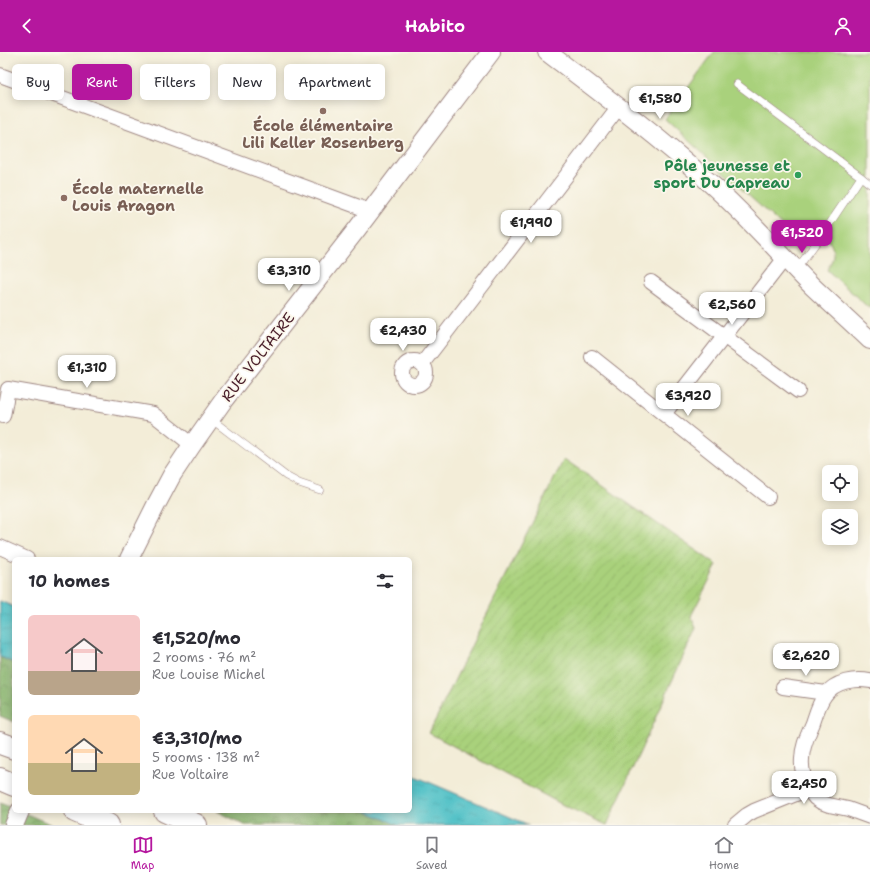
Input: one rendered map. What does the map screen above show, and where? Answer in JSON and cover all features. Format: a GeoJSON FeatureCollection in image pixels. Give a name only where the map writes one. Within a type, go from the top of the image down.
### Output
{"type":"FeatureCollection","features":[{"type":"Feature","properties":{"kind":"highway"},"geometry":{"type":"LineString","coordinates":[[0,742],[12,747]]}},
{"type":"Feature","properties":{"kind":"highway"},"geometry":{"type":"LineString","coordinates":[[0,780],[12,784]]}},
{"type":"Feature","properties":{"kind":"highway"},"geometry":{"type":"LineString","coordinates":[[80,813],[108,825]]}},
{"type":"Feature","properties":{"kind":"highway"},"geometry":{"type":"LineString","coordinates":[[169,813],[196,825]]}},
{"type":"Feature","properties":{"kind":"street","name":"RUE VOLTAIRE"},"geometry":{"type":"LineString","coordinates":[[130,557],[172,475],[192,445],[273,336],[492,52]]}},
{"type":"Feature","properties":{"kind":"street"},"geometry":{"type":"LineString","coordinates":[[547,52],[665,144],[711,184],[818,292],[870,340]]}},
{"type":"Feature","properties":{"kind":"street"},"geometry":{"type":"LineString","coordinates":[[0,76],[370,211]]}},
{"type":"Feature","properties":{"kind":"street"},"geometry":{"type":"LineString","coordinates":[[422,364],[619,107]]}},
{"type":"Feature","properties":{"kind":"street"},"geometry":{"type":"LineString","coordinates":[[664,414],[724,337],[791,264]]}},
{"type":"Feature","properties":{"kind":"street"},"geometry":{"type":"LineString","coordinates":[[651,282],[798,391]]}},
{"type":"Feature","properties":{"kind":"street"},"geometry":{"type":"LineString","coordinates":[[592,358],[768,497]]}},
{"type":"Feature","properties":{"kind":"street"},"geometry":{"type":"LineString","coordinates":[[3,416],[8,389],[153,414],[192,445]]}},
{"type":"Feature","properties":{"kind":"street"},"geometry":{"type":"LineString","coordinates":[[0,547],[22,557]]}},
{"type":"Feature","properties":{"kind":"street"},"geometry":{"type":"LineString","coordinates":[[870,681],[862,679],[841,683],[826,693],[818,709],[802,752],[802,768],[804,777],[808,789],[815,798],[829,806],[848,809],[870,817]]}},
{"type":"Feature","properties":{"kind":"street"},"geometry":{"type":"LineString","coordinates":[[783,687],[826,693]]}},
{"type":"Feature","properties":{"kind":"street"},"geometry":{"type":"LineString","coordinates":[[735,825],[746,815],[754,811],[808,789]]}},
{"type":"Feature","properties":{"kind":"street"},"geometry":{"type":"LineString","coordinates":[[14,825],[19,813]]}},
{"type":"Feature","properties":{"kind":"lane"},"geometry":{"type":"LineString","coordinates":[[737,84],[870,184]]}},
{"type":"Feature","properties":{"kind":"lane"},"geometry":{"type":"LineString","coordinates":[[791,264],[822,235],[861,177]]}},
{"type":"Feature","properties":{"kind":"lane"},"geometry":{"type":"LineString","coordinates":[[211,419],[286,476],[299,483],[320,490]]}},
{"type":"Feature","properties":{"kind":"green space","name":"Pôle jeunesse et sport Du Capreau"},"geometry":{"type":"Polygon","coordinates":[[[714,52],[870,52],[870,309],[827,270],[832,259],[833,250],[825,237],[815,232],[805,231],[794,237],[665,119],[714,52]]]}},
{"type":"Feature","properties":{"kind":"green space"},"geometry":{"type":"Polygon","coordinates":[[[564,459],[717,565],[691,616],[696,628],[607,825],[563,805],[429,733],[564,459]]]}},
{"type":"Feature","properties":{"kind":"green space"},"geometry":{"type":"Polygon","coordinates":[[[0,657],[12,662],[12,721],[0,716],[0,657]]]}},
{"type":"Feature","properties":{"kind":"green space"},"geometry":{"type":"Polygon","coordinates":[[[0,803],[12,808],[12,813],[24,813],[53,825],[0,825],[0,803]]]}},
{"type":"Feature","properties":{"kind":"green space"},"geometry":{"type":"Polygon","coordinates":[[[221,813],[370,813],[398,825],[245,825],[221,813]]]}},
{"type":"Feature","properties":{"kind":"water"},"geometry":{"type":"Polygon","coordinates":[[[0,601],[12,606],[12,662],[0,657],[0,601]]]}},
{"type":"Feature","properties":{"kind":"water"},"geometry":{"type":"Polygon","coordinates":[[[412,775],[529,825],[398,825],[370,813],[412,813],[412,775]]]}},
{"type":"Feature","properties":{"kind":"place","name":"École élémentaire Lili Keller Rosenberg"},"geometry":{"type":"Point","coordinates":[323,111]}},
{"type":"Feature","properties":{"kind":"place","name":"Pôle jeunesse et sport Du Capreau"},"geometry":{"type":"Point","coordinates":[798,175]}},
{"type":"Feature","properties":{"kind":"place","name":"École maternelle Louis Aragon"},"geometry":{"type":"Point","coordinates":[64,198]}}]}
